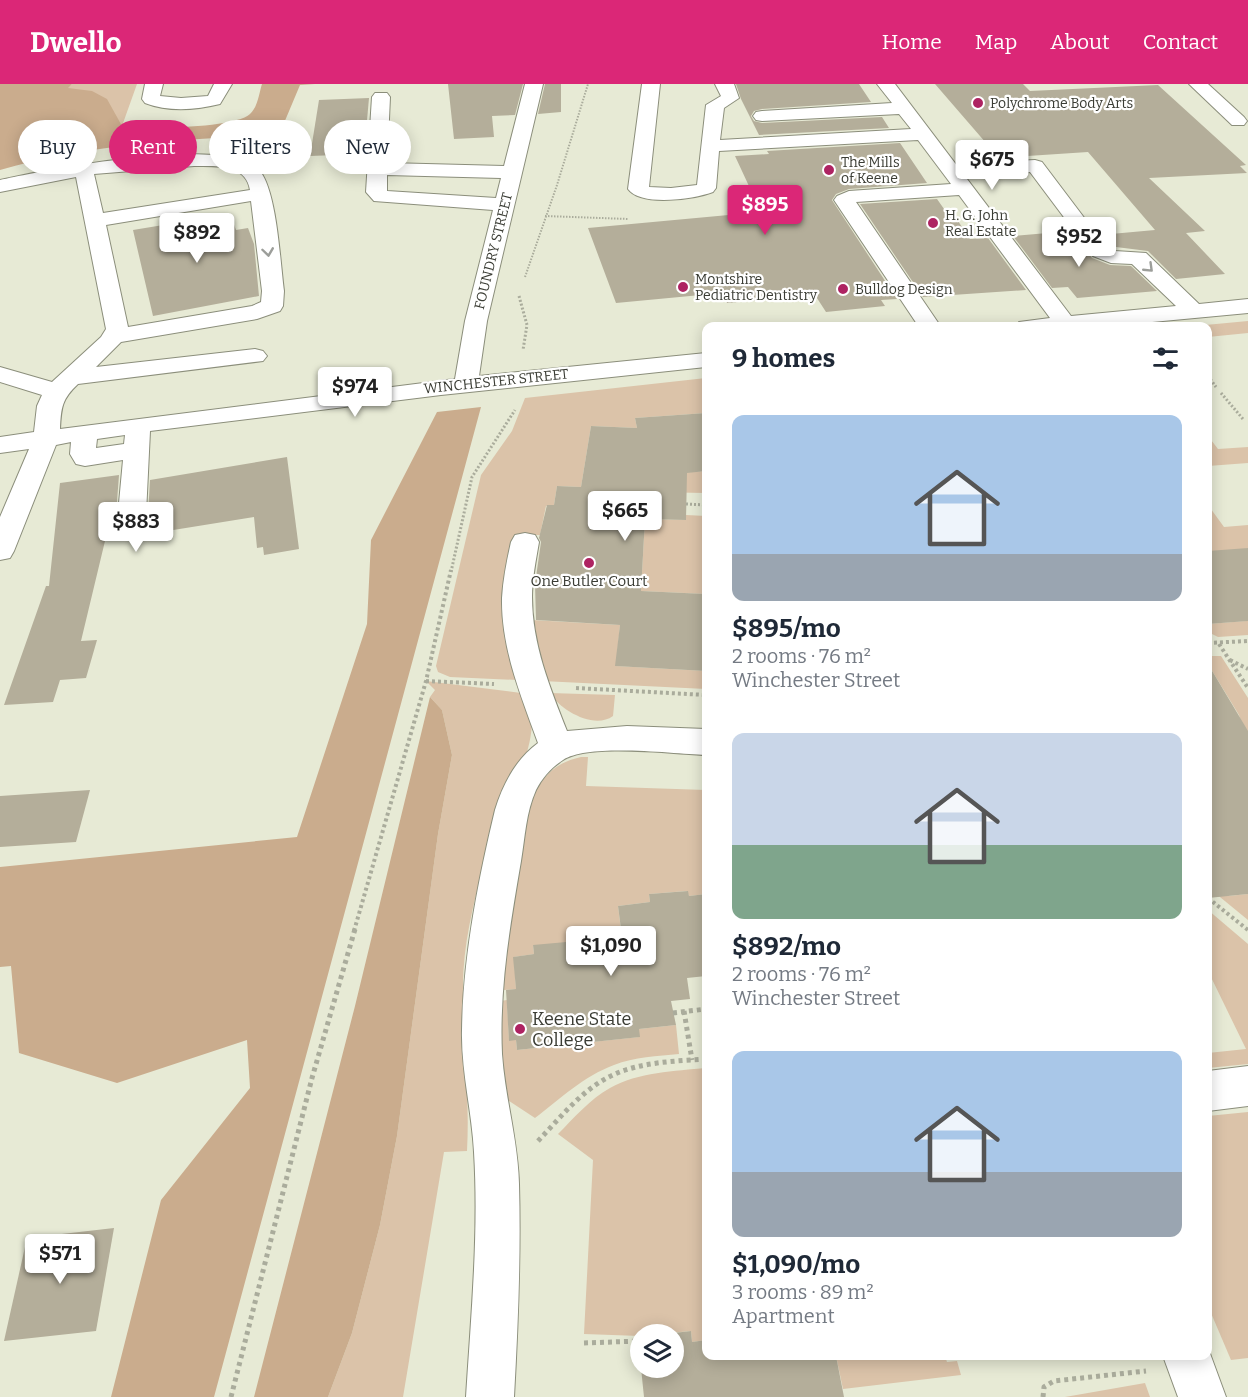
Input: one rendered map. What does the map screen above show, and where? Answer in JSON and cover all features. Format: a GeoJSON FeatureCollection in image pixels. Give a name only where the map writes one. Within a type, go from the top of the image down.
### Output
{"type":"FeatureCollection","features":[{"type":"Feature","properties":{"kind":"street"},"geometry":{"type":"LineString","coordinates":[[154,84],[151,99],[156,102],[168,102],[214,100],[223,84]]}},
{"type":"Feature","properties":{"kind":"street","name":"FOUNDRY STREET"},"geometry":{"type":"LineString","coordinates":[[466,383],[476,321],[534,84]]}},
{"type":"Feature","properties":{"kind":"street"},"geometry":{"type":"LineString","coordinates":[[651,84],[639,191],[652,194],[704,190],[707,186],[715,105],[730,98],[728,88],[724,84]]}},
{"type":"Feature","properties":{"kind":"street"},"geometry":{"type":"LineString","coordinates":[[886,84],[1064,322]]}},
{"type":"Feature","properties":{"kind":"street"},"geometry":{"type":"LineString","coordinates":[[1198,84],[1238,121]]}},
{"type":"Feature","properties":{"kind":"street"},"geometry":{"type":"LineString","coordinates":[[380,120],[381,97]]}},
{"type":"Feature","properties":{"kind":"street"},"geometry":{"type":"LineString","coordinates":[[762,116],[905,108]]}},
{"type":"Feature","properties":{"kind":"street"},"geometry":{"type":"LineString","coordinates":[[711,146],[925,134]]}},
{"type":"Feature","properties":{"kind":"street"},"geometry":{"type":"LineString","coordinates":[[97,169],[169,161],[226,160],[248,169],[259,185],[273,291],[272,306],[257,312],[114,336]]}},
{"type":"Feature","properties":{"kind":"street"},"geometry":{"type":"LineString","coordinates":[[971,168],[1035,166],[1100,252],[1111,257],[1138,258],[1194,311]]}},
{"type":"Feature","properties":{"kind":"street"},"geometry":{"type":"LineString","coordinates":[[411,170],[513,172]]}},
{"type":"Feature","properties":{"kind":"street"},"geometry":{"type":"LineString","coordinates":[[0,186],[60,174]]}},
{"type":"Feature","properties":{"kind":"street"},"geometry":{"type":"LineString","coordinates":[[0,551],[46,438],[49,406],[64,384],[114,336],[117,329],[85,174]]}},
{"type":"Feature","properties":{"kind":"street"},"geometry":{"type":"LineString","coordinates":[[377,174],[376,192],[381,197],[504,205]]}},
{"type":"Feature","properties":{"kind":"street"},"geometry":{"type":"LineString","coordinates":[[927,322],[844,200],[849,197],[966,189]]}},
{"type":"Feature","properties":{"kind":"street"},"geometry":{"type":"LineString","coordinates":[[94,221],[260,194]]}},
{"type":"Feature","properties":{"kind":"street"},"geometry":{"type":"LineString","coordinates":[[1076,322],[1248,306]]}},
{"type":"Feature","properties":{"kind":"street"},"geometry":{"type":"LineString","coordinates":[[3,376],[64,384],[255,356]]}},
{"type":"Feature","properties":{"kind":"street","name":"WINCHESTER STREET"},"geometry":{"type":"LineString","coordinates":[[46,438],[85,432],[83,454],[85,458],[137,437],[466,383],[702,360]]}},
{"type":"Feature","properties":{"kind":"street"},"geometry":{"type":"LineString","coordinates":[[132,514],[137,437]]}},
{"type":"Feature","properties":{"kind":"street"},"geometry":{"type":"LineString","coordinates":[[0,445],[46,438]]}},
{"type":"Feature","properties":{"kind":"street"},"geometry":{"type":"LineString","coordinates":[[525,542],[518,575],[517,605],[520,637],[534,686],[556,747]]}},
{"type":"Feature","properties":{"kind":"street"},"geometry":{"type":"LineString","coordinates":[[490,1397],[497,1285],[496,1150],[488,1110],[481,1014],[489,933],[512,813],[522,783],[538,760],[556,747],[590,740],[642,739],[702,742]]}},
{"type":"Feature","properties":{"kind":"street"},"geometry":{"type":"LineString","coordinates":[[1212,1090],[1248,1086]]}},
{"type":"Feature","properties":{"kind":"street"},"geometry":{"type":"LineString","coordinates":[[1168,1363],[1202,1397]]}},
{"type":"Feature","properties":{"kind":"path"},"geometry":{"type":"LineString","coordinates":[[519,298],[588,84]]}},
{"type":"Feature","properties":{"kind":"path"},"geometry":{"type":"LineString","coordinates":[[1212,382],[1216,387]]}},
{"type":"Feature","properties":{"kind":"path"},"geometry":{"type":"LineString","coordinates":[[1221,393],[1244,419]]}},
{"type":"Feature","properties":{"kind":"path"},"geometry":{"type":"LineString","coordinates":[[231,1397],[312,1078],[426,681],[472,477]]}},
{"type":"Feature","properties":{"kind":"path"},"geometry":{"type":"LineString","coordinates":[[686,504],[702,505]]}},
{"type":"Feature","properties":{"kind":"path"},"geometry":{"type":"LineString","coordinates":[[1212,643],[1248,641]]}},
{"type":"Feature","properties":{"kind":"path"},"geometry":{"type":"LineString","coordinates":[[1219,644],[1248,688]]}},
{"type":"Feature","properties":{"kind":"path"},"geometry":{"type":"LineString","coordinates":[[1228,658],[1248,669]]}},
{"type":"Feature","properties":{"kind":"path"},"geometry":{"type":"LineString","coordinates":[[426,681],[501,685]]}},
{"type":"Feature","properties":{"kind":"path"},"geometry":{"type":"LineString","coordinates":[[571,688],[702,695]]}},
{"type":"Feature","properties":{"kind":"path"},"geometry":{"type":"LineString","coordinates":[[1212,901],[1248,930]]}},
{"type":"Feature","properties":{"kind":"path"},"geometry":{"type":"LineString","coordinates":[[674,1012],[702,1009]]}},
{"type":"Feature","properties":{"kind":"path"},"geometry":{"type":"LineString","coordinates":[[684,1011],[692,1060]]}},
{"type":"Feature","properties":{"kind":"path"},"geometry":{"type":"LineString","coordinates":[[496,1184],[579,1098],[615,1073],[664,1063],[702,1059]]}},
{"type":"Feature","properties":{"kind":"path"},"geometry":{"type":"LineString","coordinates":[[584,1343],[630,1341]]}},
{"type":"Feature","properties":{"kind":"path"},"geometry":{"type":"LineString","coordinates":[[1043,1397],[1044,1387],[1054,1381],[1168,1363]]}},
{"type":"Feature","properties":{"kind":"shaded area"},"geometry":{"type":"Polygon","coordinates":[[[0,84],[72,84],[68,88],[92,91],[107,99],[119,120],[109,120],[109,148],[97,150],[97,120],[18,120],[18,165],[0,170],[0,84]]]}},
{"type":"Feature","properties":{"kind":"shaded area"},"geometry":{"type":"Polygon","coordinates":[[[72,84],[137,84],[124,120],[116,120],[67,88],[72,84]]]}},
{"type":"Feature","properties":{"kind":"shaded area"},"geometry":{"type":"Polygon","coordinates":[[[262,84],[315,84],[300,85],[285,120],[236,120],[250,114],[255,108],[262,84]]]}},
{"type":"Feature","properties":{"kind":"shaded area"},"geometry":{"type":"Polygon","coordinates":[[[209,125],[208,138],[197,139],[197,126],[209,125]]]}},
{"type":"Feature","properties":{"kind":"shaded area"},"geometry":{"type":"Polygon","coordinates":[[[1248,321],[1248,333],[1212,337],[1212,324],[1248,321]]]}},
{"type":"Feature","properties":{"kind":"shaded area"},"geometry":{"type":"Polygon","coordinates":[[[702,378],[702,413],[635,418],[637,428],[591,426],[581,487],[557,486],[554,505],[546,506],[540,535],[517,535],[518,680],[450,677],[438,672],[436,666],[481,475],[512,431],[525,398],[702,378]]]}},
{"type":"Feature","properties":{"kind":"shaded area"},"geometry":{"type":"Polygon","coordinates":[[[481,407],[214,1397],[111,1397],[161,1200],[250,1088],[247,1040],[117,1083],[19,1053],[11,966],[0,967],[0,867],[297,837],[367,624],[371,540],[437,412],[481,407]]]}},
{"type":"Feature","properties":{"kind":"shaded area"},"geometry":{"type":"Polygon","coordinates":[[[1212,441],[1218,449],[1248,447],[1248,463],[1212,466],[1212,441]]]}},
{"type":"Feature","properties":{"kind":"shaded area"},"geometry":{"type":"Polygon","coordinates":[[[702,471],[702,493],[648,492],[649,475],[702,471]]]}},
{"type":"Feature","properties":{"kind":"shaded area"},"geometry":{"type":"Polygon","coordinates":[[[1212,510],[1224,527],[1248,525],[1248,548],[1212,561],[1212,510]]]}},
{"type":"Feature","properties":{"kind":"shaded area"},"geometry":{"type":"Polygon","coordinates":[[[686,515],[702,516],[702,594],[641,591],[645,519],[686,520],[686,515]]]}},
{"type":"Feature","properties":{"kind":"shaded area"},"geometry":{"type":"Polygon","coordinates":[[[1248,614],[1248,635],[1218,637],[1212,634],[1212,624],[1246,621],[1248,614]]]}},
{"type":"Feature","properties":{"kind":"shaded area"},"geometry":{"type":"Polygon","coordinates":[[[531,620],[620,625],[616,666],[702,671],[702,689],[542,681],[531,620]]]}},
{"type":"Feature","properties":{"kind":"shaded area"},"geometry":{"type":"Polygon","coordinates":[[[1212,656],[1221,656],[1248,698],[1248,745],[1239,715],[1212,671],[1212,656]]]}},
{"type":"Feature","properties":{"kind":"shaded area"},"geometry":{"type":"Polygon","coordinates":[[[426,681],[521,693],[528,702],[532,724],[523,764],[489,849],[469,925],[463,986],[468,1110],[467,1151],[444,1152],[403,1397],[328,1397],[352,1333],[380,1225],[397,1136],[438,834],[452,755],[442,710],[430,697],[435,690],[426,681]]]}},
{"type":"Feature","properties":{"kind":"shaded area"},"geometry":{"type":"Polygon","coordinates":[[[550,693],[615,695],[613,716],[597,721],[578,716],[561,706],[550,693]]]}},
{"type":"Feature","properties":{"kind":"shaded area"},"geometry":{"type":"Polygon","coordinates":[[[430,697],[442,710],[452,755],[438,834],[397,1136],[380,1225],[352,1333],[328,1397],[254,1397],[355,1006],[430,697]]]}},
{"type":"Feature","properties":{"kind":"shaded area"},"geometry":{"type":"Polygon","coordinates":[[[588,757],[586,786],[702,790],[702,894],[689,896],[687,891],[649,894],[650,902],[618,906],[623,946],[533,945],[534,954],[514,957],[516,989],[494,991],[528,803],[549,773],[571,760],[588,757]]]}},
{"type":"Feature","properties":{"kind":"shaded area"},"geometry":{"type":"Polygon","coordinates":[[[1224,887],[1229,896],[1248,894],[1248,920],[1212,890],[1212,888],[1224,887]]]}},
{"type":"Feature","properties":{"kind":"shaded area"},"geometry":{"type":"Polygon","coordinates":[[[1212,913],[1248,944],[1248,1064],[1212,1068],[1212,1053],[1246,1049],[1212,979],[1212,913]]]}},
{"type":"Feature","properties":{"kind":"shaded area"},"geometry":{"type":"Polygon","coordinates":[[[507,1000],[509,1040],[516,1040],[517,1050],[639,1037],[639,1029],[676,1025],[679,1054],[646,1057],[614,1065],[573,1088],[535,1118],[506,1099],[494,1002],[507,1000]]]}},
{"type":"Feature","properties":{"kind":"shaded area"},"geometry":{"type":"Polygon","coordinates":[[[702,1068],[702,1341],[692,1342],[691,1331],[684,1332],[684,1324],[630,1324],[630,1336],[584,1334],[593,1160],[558,1134],[596,1098],[610,1088],[632,1079],[657,1073],[702,1068]]]}},
{"type":"Feature","properties":{"kind":"shaded area"},"geometry":{"type":"Polygon","coordinates":[[[1248,1112],[1248,1358],[1231,1360],[1212,1315],[1212,1116],[1248,1112]]]}},
{"type":"Feature","properties":{"kind":"shaded area"},"geometry":{"type":"Polygon","coordinates":[[[837,1360],[957,1361],[961,1375],[843,1389],[837,1360]]]}},
{"type":"Feature","properties":{"kind":"shaded area"},"geometry":{"type":"Polygon","coordinates":[[[1145,1383],[1150,1397],[1065,1397],[1145,1383]]]}},
{"type":"Feature","properties":{"kind":"building"},"geometry":{"type":"Polygon","coordinates":[[[448,84],[523,84],[515,115],[492,116],[494,137],[454,139],[448,84]]]}},
{"type":"Feature","properties":{"kind":"building"},"geometry":{"type":"Polygon","coordinates":[[[545,84],[561,84],[561,112],[538,114],[545,84]]]}},
{"type":"Feature","properties":{"kind":"building"},"geometry":{"type":"Polygon","coordinates":[[[736,84],[859,84],[871,102],[762,109],[754,111],[751,116],[754,121],[762,123],[882,117],[889,128],[759,135],[736,84]]]}},
{"type":"Feature","properties":{"kind":"building"},"geometry":{"type":"Polygon","coordinates":[[[935,84],[1023,84],[1030,91],[1158,85],[1246,165],[1240,166],[1247,173],[1149,178],[1205,231],[1186,233],[1225,274],[1176,279],[1148,251],[1108,246],[1100,235],[1155,230],[1088,152],[999,158],[935,84]]]}},
{"type":"Feature","properties":{"kind":"building"},"geometry":{"type":"Polygon","coordinates":[[[369,98],[367,120],[324,120],[324,155],[312,156],[312,144],[319,100],[369,98]]]}},
{"type":"Feature","properties":{"kind":"building"},"geometry":{"type":"Polygon","coordinates":[[[900,143],[927,183],[849,189],[836,194],[832,200],[897,299],[881,300],[885,306],[826,312],[815,295],[727,303],[722,293],[616,303],[588,228],[761,212],[735,156],[769,154],[767,151],[900,143]]]}},
{"type":"Feature","properties":{"kind":"building"},"geometry":{"type":"Polygon","coordinates":[[[937,199],[949,216],[954,215],[970,239],[988,238],[1026,290],[923,297],[860,204],[937,199]]]}},
{"type":"Feature","properties":{"kind":"building"},"geometry":{"type":"Polygon","coordinates":[[[230,214],[236,230],[248,228],[254,244],[259,296],[153,316],[133,230],[230,214]]]}},
{"type":"Feature","properties":{"kind":"building"},"geometry":{"type":"Polygon","coordinates":[[[1059,232],[1064,238],[1076,237],[1092,258],[1110,265],[1131,266],[1157,291],[1077,298],[1068,287],[1052,288],[1013,236],[1059,232]]]}},
{"type":"Feature","properties":{"kind":"building","name":"One Butler Court"},"geometry":{"type":"Polygon","coordinates":[[[702,413],[702,471],[687,473],[686,520],[645,519],[641,591],[702,594],[702,671],[615,666],[620,625],[536,620],[535,584],[541,542],[539,538],[547,505],[554,505],[557,486],[581,487],[591,426],[637,428],[635,418],[702,413]]]}},
{"type":"Feature","properties":{"kind":"building"},"geometry":{"type":"Polygon","coordinates":[[[287,457],[299,549],[264,555],[263,547],[257,548],[254,517],[105,541],[81,641],[97,640],[86,678],[60,680],[53,702],[4,705],[46,586],[49,586],[60,483],[119,475],[116,515],[121,522],[133,525],[143,522],[148,515],[150,480],[287,457]]]}},
{"type":"Feature","properties":{"kind":"building"},"geometry":{"type":"Polygon","coordinates":[[[1248,548],[1248,621],[1212,624],[1212,551],[1248,548]]]}},
{"type":"Feature","properties":{"kind":"building"},"geometry":{"type":"Polygon","coordinates":[[[1212,671],[1248,731],[1248,894],[1212,898],[1212,671]]]}},
{"type":"Feature","properties":{"kind":"building"},"geometry":{"type":"Polygon","coordinates":[[[90,790],[76,842],[0,847],[0,796],[90,790]]]}},
{"type":"Feature","properties":{"kind":"building"},"geometry":{"type":"Polygon","coordinates":[[[688,891],[689,896],[702,894],[702,976],[687,978],[690,999],[671,1001],[676,1025],[639,1029],[640,1037],[517,1050],[516,1040],[509,1041],[506,990],[516,989],[513,957],[534,954],[533,945],[622,937],[618,906],[650,902],[649,894],[688,891]]]}},
{"type":"Feature","properties":{"kind":"building"},"geometry":{"type":"Polygon","coordinates":[[[114,1228],[96,1331],[4,1341],[27,1238],[114,1228]]]}},
{"type":"Feature","properties":{"kind":"building"},"geometry":{"type":"Polygon","coordinates":[[[691,1331],[692,1342],[702,1341],[702,1360],[837,1360],[844,1397],[644,1397],[642,1378],[684,1378],[684,1332],[691,1331]]]}},
{"type":"Feature","properties":{"kind":"place","name":"Polychrome Body Arts"},"geometry":{"type":"Point","coordinates":[978,103]}},
{"type":"Feature","properties":{"kind":"place","name":"The Mills of Keene"},"geometry":{"type":"Point","coordinates":[829,170]}},
{"type":"Feature","properties":{"kind":"place","name":"H. G. John Real Estate"},"geometry":{"type":"Point","coordinates":[933,223]}},
{"type":"Feature","properties":{"kind":"place","name":"Montshire Pediatric Dentistry"},"geometry":{"type":"Point","coordinates":[683,287]}},
{"type":"Feature","properties":{"kind":"place","name":"Bulldog Design"},"geometry":{"type":"Point","coordinates":[843,289]}},
{"type":"Feature","properties":{"kind":"place","name":"One Butler Court"},"geometry":{"type":"Point","coordinates":[589,563]}},
{"type":"Feature","properties":{"kind":"place","name":"Keene State College"},"geometry":{"type":"Point","coordinates":[520,1029]}}]}
